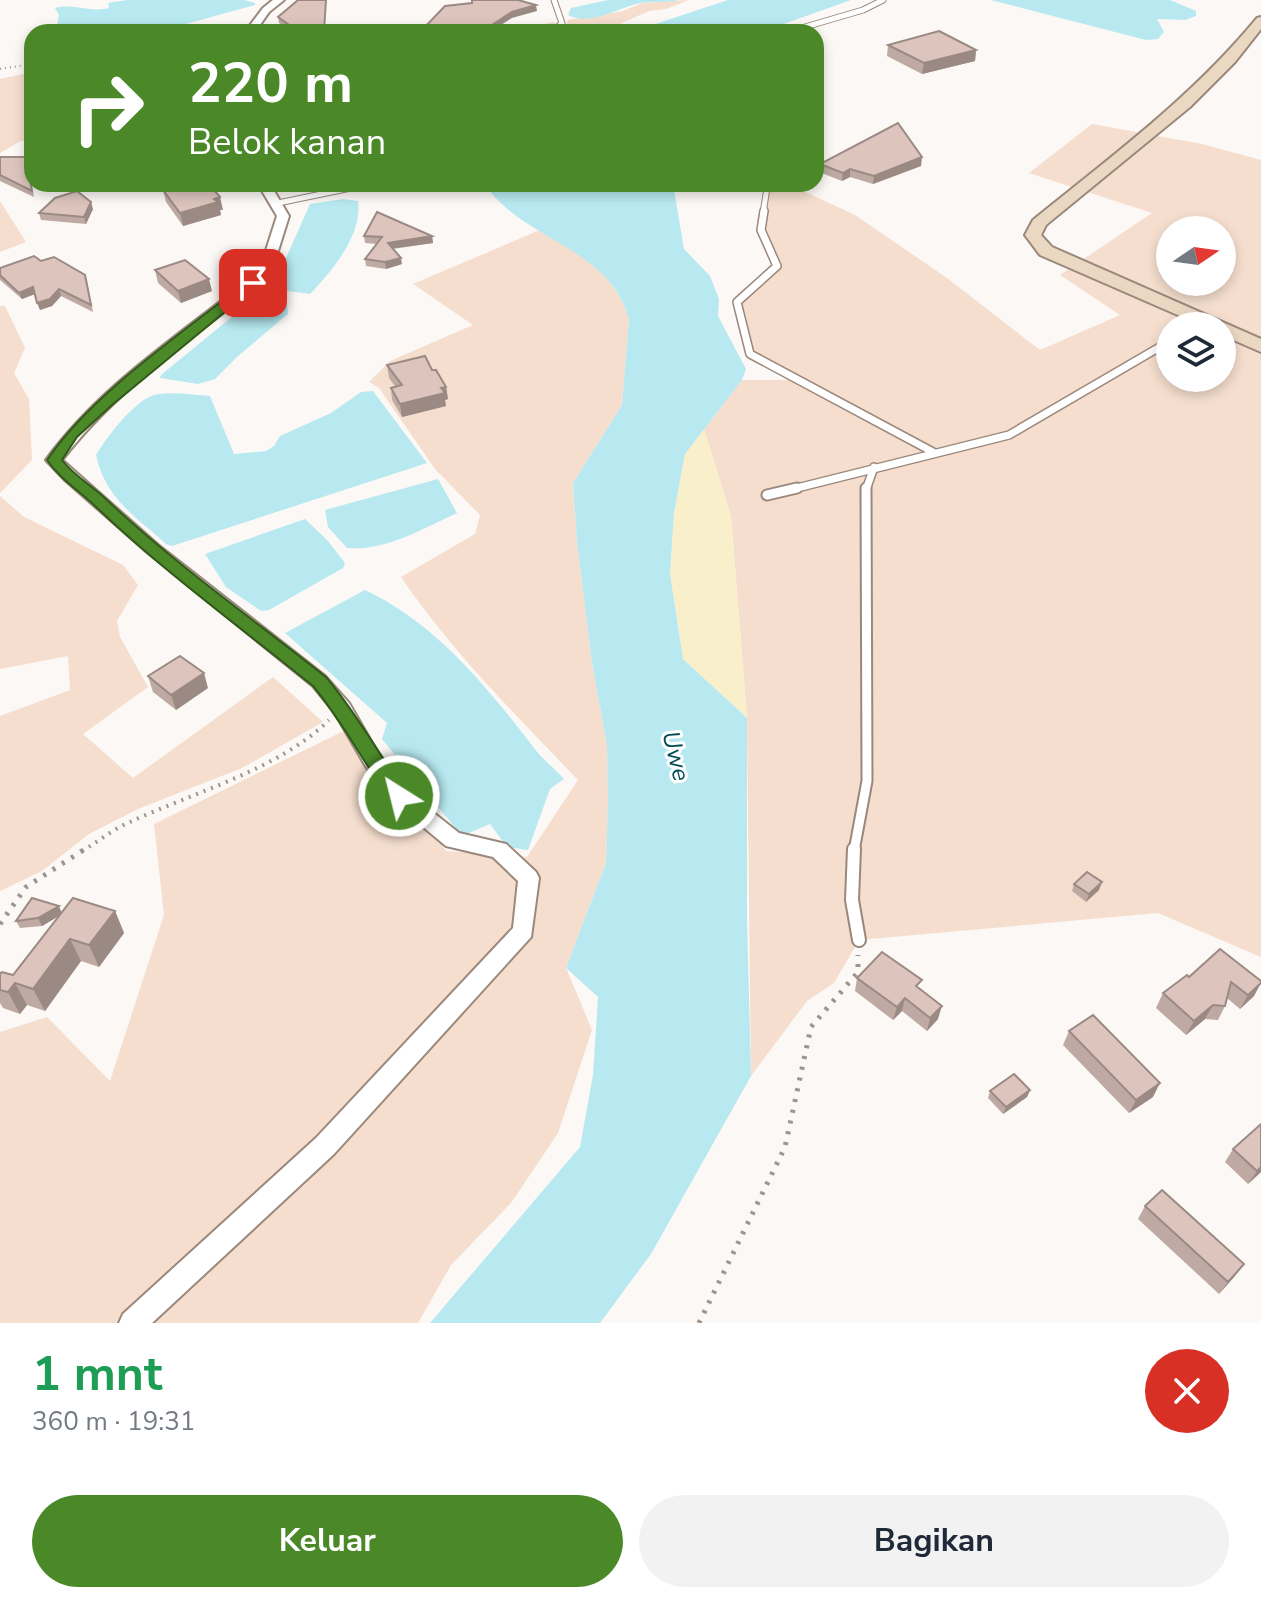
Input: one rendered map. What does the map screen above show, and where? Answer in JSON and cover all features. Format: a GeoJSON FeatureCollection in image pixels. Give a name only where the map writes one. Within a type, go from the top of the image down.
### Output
{"type":"FeatureCollection","features":[{"type":"Feature","properties":{"kind":"main road"},"geometry":{"type":"LineString","coordinates":[[1181,312],[1046,251],[1033,235],[1039,223],[1185,104],[1230,59],[1261,21]]}},
{"type":"Feature","properties":{"kind":"main road"},"geometry":{"type":"LineString","coordinates":[[1236,336],[1261,346]]}},
{"type":"Feature","properties":{"kind":"street"},"geometry":{"type":"LineString","coordinates":[[255,24],[279,0]]}},
{"type":"Feature","properties":{"kind":"street"},"geometry":{"type":"LineString","coordinates":[[132,1323],[325,1146],[523,931],[529,878],[499,850],[453,840],[399,796],[372,760],[342,708],[299,664],[237,618],[128,528],[82,485],[64,473],[54,460],[72,434],[107,401],[253,283],[267,267],[283,216],[270,192]]}},
{"type":"Feature","properties":{"kind":"lane"},"geometry":{"type":"LineString","coordinates":[[554,0],[561,24]]}},
{"type":"Feature","properties":{"kind":"lane"},"geometry":{"type":"LineString","coordinates":[[815,24],[863,10],[883,0]]}},
{"type":"Feature","properties":{"kind":"lane"},"geometry":{"type":"LineString","coordinates":[[278,203],[331,192]]}},
{"type":"Feature","properties":{"kind":"lane"},"geometry":{"type":"LineString","coordinates":[[766,192],[761,230],[777,266],[737,302],[750,354],[933,452]]}},
{"type":"Feature","properties":{"kind":"lane"},"geometry":{"type":"LineString","coordinates":[[767,495],[1009,435],[1026,428],[1156,349]]}},
{"type":"Feature","properties":{"kind":"lane"},"geometry":{"type":"LineString","coordinates":[[859,940],[852,900],[854,844],[867,781],[866,487],[874,467]]}},
{"type":"Feature","properties":{"kind":"path"},"geometry":{"type":"LineString","coordinates":[[240,24],[257,21]]}},
{"type":"Feature","properties":{"kind":"path"},"geometry":{"type":"LineString","coordinates":[[0,69],[24,65]]}},
{"type":"Feature","properties":{"kind":"path"},"geometry":{"type":"LineString","coordinates":[[0,924],[26,887],[127,823],[242,776],[318,731],[342,708]]}},
{"type":"Feature","properties":{"kind":"path"},"geometry":{"type":"LineString","coordinates":[[699,1323],[785,1147],[811,1027],[858,972],[859,940]]}},
{"type":"Feature","properties":{"kind":"shaded area"},"geometry":{"type":"Polygon","coordinates":[[[689,0],[666,9],[649,11],[620,24],[567,24],[568,20],[623,11],[642,3],[689,0]]]}},
{"type":"Feature","properties":{"kind":"shaded area"},"geometry":{"type":"Polygon","coordinates":[[[24,74],[24,141],[0,153],[0,79],[24,74]]]}},
{"type":"Feature","properties":{"kind":"shaded area"},"geometry":{"type":"Polygon","coordinates":[[[1092,124],[1202,144],[1261,160],[1261,957],[1158,913],[859,940],[834,983],[807,1001],[751,1076],[747,718],[731,516],[704,429],[742,380],[797,380],[750,354],[737,302],[777,266],[761,230],[766,192],[805,192],[855,215],[947,278],[1040,350],[1120,315],[1060,275],[1152,213],[1029,173],[1092,124]]]}},
{"type":"Feature","properties":{"kind":"shaded area"},"geometry":{"type":"Polygon","coordinates":[[[0,201],[26,242],[0,252],[0,201]]]}},
{"type":"Feature","properties":{"kind":"shaded area"},"geometry":{"type":"Polygon","coordinates":[[[540,230],[581,256],[605,277],[616,290],[629,319],[622,405],[573,483],[592,663],[607,745],[608,801],[606,863],[566,968],[592,1030],[558,1133],[511,1203],[451,1265],[418,1323],[0,1323],[0,1032],[47,1017],[110,1081],[164,915],[154,824],[360,723],[446,851],[527,857],[578,780],[463,657],[401,577],[475,534],[480,515],[435,469],[379,388],[369,382],[390,361],[473,325],[413,284],[540,230]]]}},
{"type":"Feature","properties":{"kind":"shaded area"},"geometry":{"type":"Polygon","coordinates":[[[0,306],[5,306],[25,348],[14,373],[29,399],[32,460],[0,493],[0,306]]]}},
{"type":"Feature","properties":{"kind":"shaded area"},"geometry":{"type":"Polygon","coordinates":[[[0,496],[24,517],[123,565],[138,585],[117,621],[120,637],[148,687],[83,734],[133,778],[273,677],[323,722],[242,768],[138,809],[89,834],[42,871],[0,891],[0,716],[70,690],[68,656],[0,669],[0,496]]]}},
{"type":"Feature","properties":{"kind":"sand"},"geometry":{"type":"Polygon","coordinates":[[[704,429],[731,516],[747,718],[683,659],[670,574],[674,513],[685,454],[704,429]]]}},
{"type":"Feature","properties":{"kind":"water"},"geometry":{"type":"Polygon","coordinates":[[[127,0],[244,0],[255,5],[186,24],[57,24],[59,15],[55,8],[102,9],[109,8],[108,3],[127,0]]]}},
{"type":"Feature","properties":{"kind":"water"},"geometry":{"type":"Polygon","coordinates":[[[608,0],[679,0],[641,3],[596,18],[568,15],[571,8],[608,0]]]}},
{"type":"Feature","properties":{"kind":"water"},"geometry":{"type":"Polygon","coordinates":[[[728,0],[851,0],[784,24],[655,24],[728,0]]]}},
{"type":"Feature","properties":{"kind":"water"},"geometry":{"type":"Polygon","coordinates":[[[991,0],[1170,0],[1196,11],[1196,16],[1185,20],[1157,19],[1164,32],[1158,39],[1146,40],[991,0]]]}},
{"type":"Feature","properties":{"kind":"water","name":"Uwe"},"geometry":{"type":"Polygon","coordinates":[[[491,192],[674,192],[684,249],[710,276],[719,299],[718,316],[746,369],[742,380],[685,454],[674,513],[670,574],[683,659],[747,718],[751,1076],[651,1254],[600,1323],[430,1323],[580,1147],[593,1075],[598,997],[566,968],[606,863],[607,745],[592,663],[573,483],[622,405],[629,319],[619,295],[605,276],[505,207],[491,192]]]}},
{"type":"Feature","properties":{"kind":"water"},"geometry":{"type":"Polygon","coordinates":[[[343,199],[358,201],[356,227],[344,252],[327,275],[310,294],[287,291],[274,285],[310,204],[343,199]]]}},
{"type":"Feature","properties":{"kind":"water"},"geometry":{"type":"Polygon","coordinates":[[[256,297],[287,303],[288,314],[215,379],[198,384],[160,378],[161,375],[256,297]]]}},
{"type":"Feature","properties":{"kind":"water"},"geometry":{"type":"Polygon","coordinates":[[[373,391],[427,463],[172,546],[143,524],[114,495],[100,470],[96,455],[132,409],[150,396],[178,393],[210,396],[234,454],[266,451],[274,446],[280,436],[331,413],[361,392],[373,391]]]}},
{"type":"Feature","properties":{"kind":"water"},"geometry":{"type":"Polygon","coordinates":[[[438,479],[457,513],[417,532],[389,543],[347,548],[328,527],[325,510],[438,479]]]}},
{"type":"Feature","properties":{"kind":"water"},"geometry":{"type":"Polygon","coordinates":[[[305,519],[345,563],[343,568],[269,610],[261,611],[226,587],[205,554],[305,519]]]}},
{"type":"Feature","properties":{"kind":"water"},"geometry":{"type":"Polygon","coordinates":[[[365,590],[392,604],[439,640],[481,683],[538,753],[564,779],[550,789],[528,850],[507,847],[490,824],[462,836],[382,739],[387,723],[285,633],[365,590]]]}},
{"type":"Feature","properties":{"kind":"building"},"geometry":{"type":"Polygon","coordinates":[[[298,0],[326,0],[324,24],[288,24],[278,17],[298,0]]]}},
{"type":"Feature","properties":{"kind":"building"},"geometry":{"type":"Polygon","coordinates":[[[472,0],[518,0],[536,5],[512,12],[493,24],[428,24],[445,6],[472,3],[472,0]]]}},
{"type":"Feature","properties":{"kind":"building"},"geometry":{"type":"Polygon","coordinates":[[[939,31],[976,50],[924,63],[888,45],[939,31]]]}},
{"type":"Feature","properties":{"kind":"building"},"geometry":{"type":"Polygon","coordinates":[[[898,123],[922,157],[874,176],[850,169],[843,173],[824,166],[824,162],[898,123]]]}},
{"type":"Feature","properties":{"kind":"building"},"geometry":{"type":"Polygon","coordinates":[[[0,157],[24,157],[24,187],[0,175],[0,157]]]}},
{"type":"Feature","properties":{"kind":"building"},"geometry":{"type":"Polygon","coordinates":[[[78,192],[91,202],[84,217],[39,213],[55,198],[78,192]]]}},
{"type":"Feature","properties":{"kind":"building"},"geometry":{"type":"Polygon","coordinates":[[[164,192],[216,192],[220,197],[214,199],[218,202],[180,213],[164,192]]]}},
{"type":"Feature","properties":{"kind":"building"},"geometry":{"type":"Polygon","coordinates":[[[377,212],[432,236],[388,243],[401,258],[385,262],[365,259],[382,237],[364,236],[377,212]]]}},
{"type":"Feature","properties":{"kind":"building"},"geometry":{"type":"Polygon","coordinates":[[[34,256],[41,261],[54,257],[85,275],[91,305],[59,289],[50,299],[37,303],[33,287],[19,293],[0,275],[0,268],[34,256]]]}},
{"type":"Feature","properties":{"kind":"building"},"geometry":{"type":"Polygon","coordinates":[[[185,260],[209,279],[178,291],[155,270],[185,260]]]}},
{"type":"Feature","properties":{"kind":"building"},"geometry":{"type":"Polygon","coordinates":[[[425,356],[446,387],[441,388],[445,393],[400,404],[391,388],[402,385],[387,365],[425,356]]]}},
{"type":"Feature","properties":{"kind":"building"},"geometry":{"type":"Polygon","coordinates":[[[180,656],[204,673],[171,695],[148,676],[180,656]]]}},
{"type":"Feature","properties":{"kind":"building"},"geometry":{"type":"Polygon","coordinates":[[[1087,872],[1102,882],[1089,894],[1074,884],[1087,872]]]}},
{"type":"Feature","properties":{"kind":"building"},"geometry":{"type":"Polygon","coordinates":[[[32,898],[59,906],[38,918],[16,921],[32,898]]]}},
{"type":"Feature","properties":{"kind":"building"},"geometry":{"type":"Polygon","coordinates":[[[73,898],[115,911],[89,945],[70,939],[33,989],[15,983],[8,992],[0,990],[0,974],[13,975],[73,898]]]}},
{"type":"Feature","properties":{"kind":"building"},"geometry":{"type":"Polygon","coordinates":[[[1220,949],[1261,983],[1248,995],[1231,982],[1225,1006],[1213,1005],[1194,1021],[1163,993],[1187,975],[1189,977],[1220,949]]]}},
{"type":"Feature","properties":{"kind":"building"},"geometry":{"type":"Polygon","coordinates":[[[882,952],[922,980],[916,986],[942,1006],[930,1018],[905,998],[897,1007],[857,978],[882,952]]]}},
{"type":"Feature","properties":{"kind":"building"},"geometry":{"type":"Polygon","coordinates":[[[1093,1015],[1160,1083],[1136,1100],[1069,1031],[1093,1015]]]}},
{"type":"Feature","properties":{"kind":"building"},"geometry":{"type":"Polygon","coordinates":[[[1014,1074],[1030,1090],[1006,1107],[990,1091],[1014,1074]]]}},
{"type":"Feature","properties":{"kind":"building"},"geometry":{"type":"Polygon","coordinates":[[[1261,1124],[1261,1167],[1257,1171],[1233,1149],[1261,1124]]]}},
{"type":"Feature","properties":{"kind":"building"},"geometry":{"type":"Polygon","coordinates":[[[1162,1190],[1244,1264],[1228,1282],[1145,1206],[1162,1190]]]}},
{"type":"Feature","properties":{"kind":"route"},"geometry":{"type":"LineString","coordinates":[[253,283],[107,401],[72,434],[54,460],[64,473],[82,485],[128,528],[319,681],[342,708],[372,760],[399,796]]}}]}
